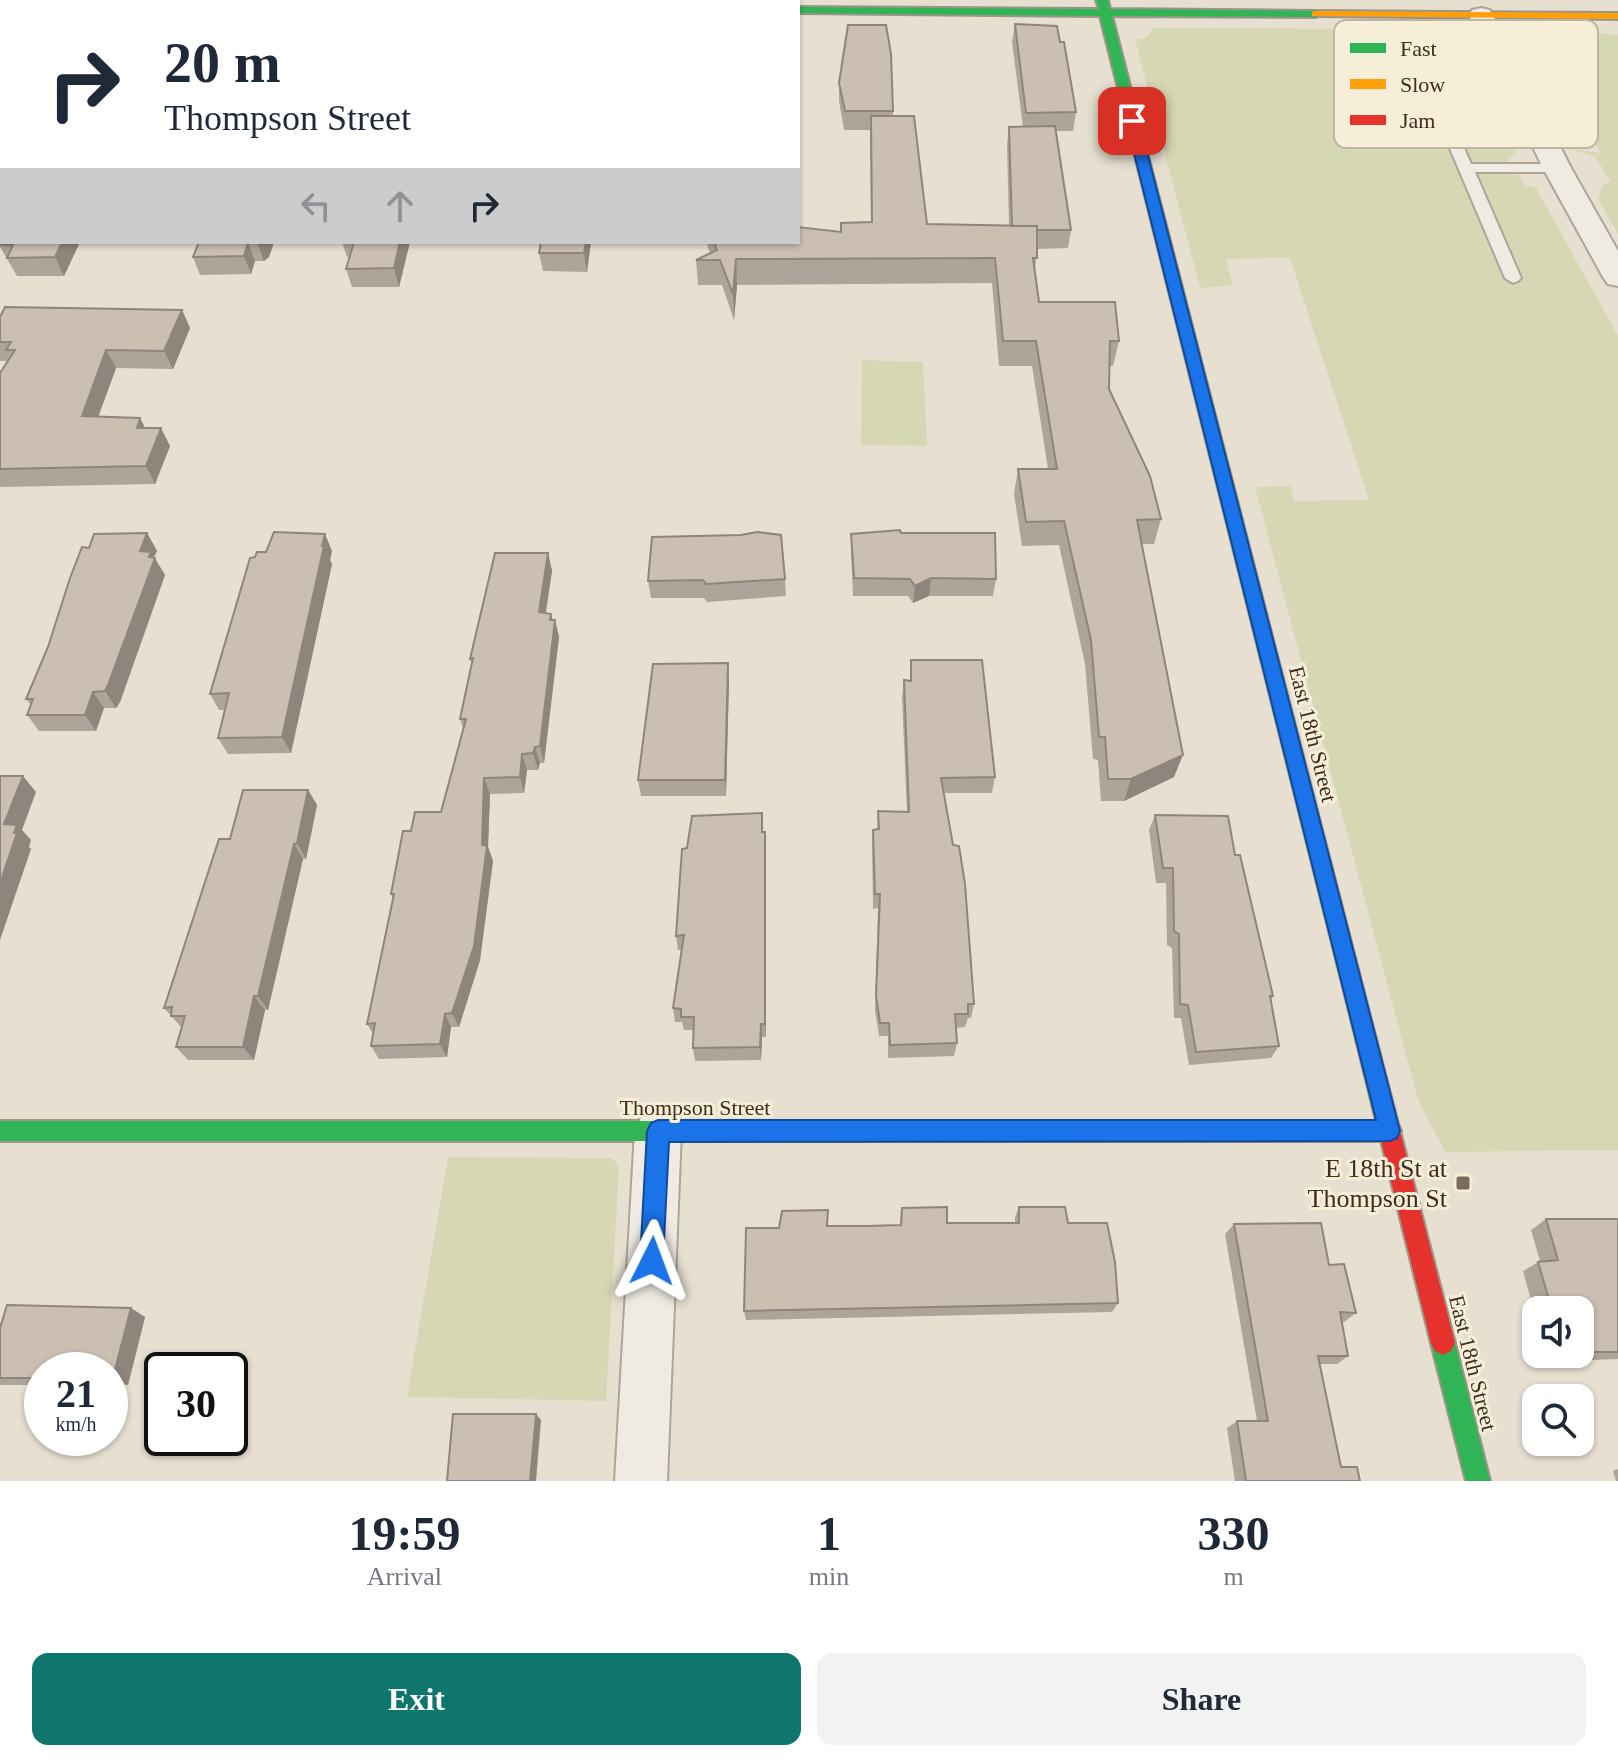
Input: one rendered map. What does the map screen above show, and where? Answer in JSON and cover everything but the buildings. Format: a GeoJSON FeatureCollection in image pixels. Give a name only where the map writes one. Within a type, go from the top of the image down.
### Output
{"type":"FeatureCollection","features":[{"type":"Feature","properties":{"kind":"street"},"geometry":{"type":"LineString","coordinates":[[800,10],[1103,6],[1618,16]]}},
{"type":"Feature","properties":{"kind":"street","name":"East 18th Street"},"geometry":{"type":"LineString","coordinates":[[1103,6],[1478,1481]]}},
{"type":"Feature","properties":{"kind":"street"},"geometry":{"type":"LineString","coordinates":[[1481,15],[1483,20]]}},
{"type":"Feature","properties":{"kind":"street"},"geometry":{"type":"LineString","coordinates":[[1547,148],[1618,277]]}},
{"type":"Feature","properties":{"kind":"street","name":"Thompson Street"},"geometry":{"type":"LineString","coordinates":[[0,1131],[1390,1131]]}},
{"type":"Feature","properties":{"kind":"street"},"geometry":{"type":"LineString","coordinates":[[641,1481],[658,1131]]}},
{"type":"Feature","properties":{"kind":"lane"},"geometry":{"type":"LineString","coordinates":[[1457,148],[1513,278]]}},
{"type":"Feature","properties":{"kind":"lane"},"geometry":{"type":"LineString","coordinates":[[1466,168],[1557,168]]}},
{"type":"Feature","properties":{"kind":"green space"},"geometry":{"type":"Polygon","coordinates":[[[1153,28],[1334,29],[1334,148],[1514,148],[1516,153],[1508,159],[1525,185],[1536,188],[1618,336],[1618,1150],[1445,1152],[1418,1100],[1255,487],[1290,486],[1294,501],[1369,500],[1290,258],[1226,259],[1233,285],[1200,288],[1135,39],[1145,39],[1153,28]]]}},
{"type":"Feature","properties":{"kind":"green space"},"geometry":{"type":"Polygon","coordinates":[[[1598,34],[1618,35],[1618,234],[1598,199],[1602,186],[1610,181],[1595,156],[1570,149],[1601,153],[1598,148],[1598,34]]]}},
{"type":"Feature","properties":{"kind":"green space"},"geometry":{"type":"Polygon","coordinates":[[[862,360],[923,362],[927,446],[861,445],[862,360]]]}},
{"type":"Feature","properties":{"kind":"green space"},"geometry":{"type":"Polygon","coordinates":[[[448,1157],[612,1158],[619,1166],[606,1401],[407,1397],[448,1157]]]}},
{"type":"Feature","properties":{"kind":"traffic: fast"},"geometry":{"type":"LineString","coordinates":[[1102,0],[1366,1039]]}},
{"type":"Feature","properties":{"kind":"traffic: fast"},"geometry":{"type":"LineString","coordinates":[[800,10],[1316,14]]}},
{"type":"Feature","properties":{"kind":"traffic: fast"},"geometry":{"type":"LineString","coordinates":[[0,1131],[877,1131]]}},
{"type":"Feature","properties":{"kind":"traffic: fast"},"geometry":{"type":"LineString","coordinates":[[1443,1343],[1478,1481]]}},
{"type":"Feature","properties":{"kind":"traffic: slow"},"geometry":{"type":"LineString","coordinates":[[1316,14],[1618,16]]}},
{"type":"Feature","properties":{"kind":"traffic: slow"},"geometry":{"type":"LineString","coordinates":[[877,1131],[1390,1131]]}},
{"type":"Feature","properties":{"kind":"traffic: jam"},"geometry":{"type":"LineString","coordinates":[[1366,1039],[1443,1343]]}},
{"type":"Feature","properties":{"kind":"place","name":"E 18th St at Thompson St"},"geometry":{"type":"Point","coordinates":[1463,1183]}},
{"type":"Feature","properties":{"kind":"route"},"geometry":{"type":"LineString","coordinates":[[652,1261],[658,1131],[1390,1131],[1132,121]]}}]}
